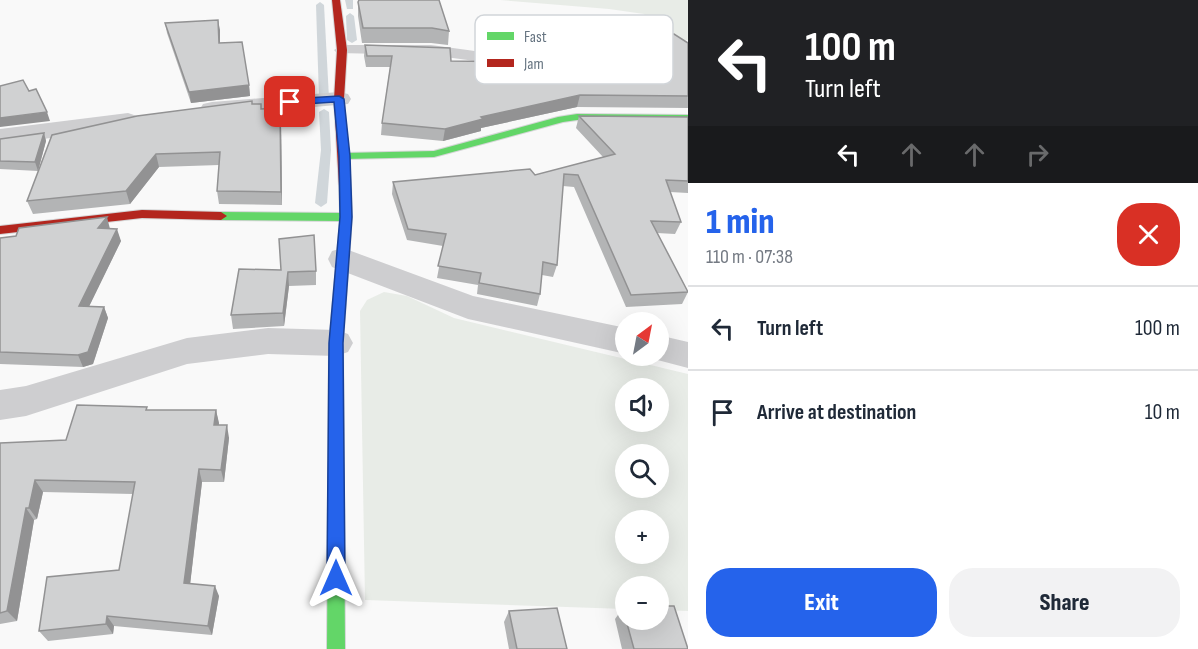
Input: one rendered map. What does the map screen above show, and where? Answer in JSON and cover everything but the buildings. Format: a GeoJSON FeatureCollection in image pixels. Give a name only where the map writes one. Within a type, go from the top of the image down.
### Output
{"type":"FeatureCollection","features":[{"type":"Feature","properties":{"kind":"street"},"geometry":{"type":"LineString","coordinates":[[336,0],[342,50],[339,99],[345,156],[346,217],[336,343],[336,649]]}},
{"type":"Feature","properties":{"kind":"street"},"geometry":{"type":"LineString","coordinates":[[185,112],[258,104],[339,99]]}},
{"type":"Feature","properties":{"kind":"street"},"geometry":{"type":"LineString","coordinates":[[0,137],[150,117]]}},
{"type":"Feature","properties":{"kind":"street"},"geometry":{"type":"LineString","coordinates":[[345,156],[434,154],[561,119],[577,117],[688,118]]}},
{"type":"Feature","properties":{"kind":"street"},"geometry":{"type":"LineString","coordinates":[[0,230],[142,214],[346,217]]}},
{"type":"Feature","properties":{"kind":"street"},"geometry":{"type":"LineString","coordinates":[[343,259],[468,307],[615,339]]}},
{"type":"Feature","properties":{"kind":"street"},"geometry":{"type":"LineString","coordinates":[[0,405],[46,395],[187,351],[268,341],[336,343]]}},
{"type":"Feature","properties":{"kind":"street"},"geometry":{"type":"LineString","coordinates":[[669,351],[688,355]]}},
{"type":"Feature","properties":{"kind":"lane"},"geometry":{"type":"LineString","coordinates":[[342,50],[431,50],[475,45]]}},
{"type":"Feature","properties":{"kind":"lane"},"geometry":{"type":"LineString","coordinates":[[431,50],[475,56]]}},
{"type":"Feature","properties":{"kind":"shaded area"},"geometry":{"type":"Polygon","coordinates":[[[500,0],[688,0],[688,40],[673,40],[673,15],[645,15],[609,9],[500,0]]]}},
{"type":"Feature","properties":{"kind":"shaded area"},"geometry":{"type":"Polygon","coordinates":[[[384,292],[407,296],[454,318],[615,357],[615,366],[655,366],[688,374],[688,611],[669,610],[669,576],[615,576],[615,609],[365,600],[360,311],[367,300],[384,292]]]}},
{"type":"Feature","properties":{"kind":"waterway"},"geometry":{"type":"LineString","coordinates":[[349,0],[350,7]]}},
{"type":"Feature","properties":{"kind":"waterway"},"geometry":{"type":"LineString","coordinates":[[320,5],[324,98]]}},
{"type":"Feature","properties":{"kind":"waterway"},"geometry":{"type":"LineString","coordinates":[[350,16],[352,40]]}},
{"type":"Feature","properties":{"kind":"waterway"},"geometry":{"type":"LineString","coordinates":[[321,203],[326,150],[324,112]]}},
{"type":"Feature","properties":{"kind":"traffic: fast"},"geometry":{"type":"LineString","coordinates":[[345,156],[434,154],[562,119],[577,117],[688,118]]}},
{"type":"Feature","properties":{"kind":"traffic: fast"},"geometry":{"type":"LineString","coordinates":[[336,649],[336,343],[346,217],[345,186]]}},
{"type":"Feature","properties":{"kind":"traffic: fast"},"geometry":{"type":"LineString","coordinates":[[221,216],[346,217]]}},
{"type":"Feature","properties":{"kind":"traffic: jam"},"geometry":{"type":"LineString","coordinates":[[336,0],[342,50],[339,99],[345,186]]}},
{"type":"Feature","properties":{"kind":"traffic: jam"},"geometry":{"type":"LineString","coordinates":[[0,230],[142,214],[221,216]]}},
{"type":"Feature","properties":{"kind":"route"},"geometry":{"type":"LineString","coordinates":[[290,102],[339,99],[345,156],[346,217],[336,343],[336,578]]}}]}
